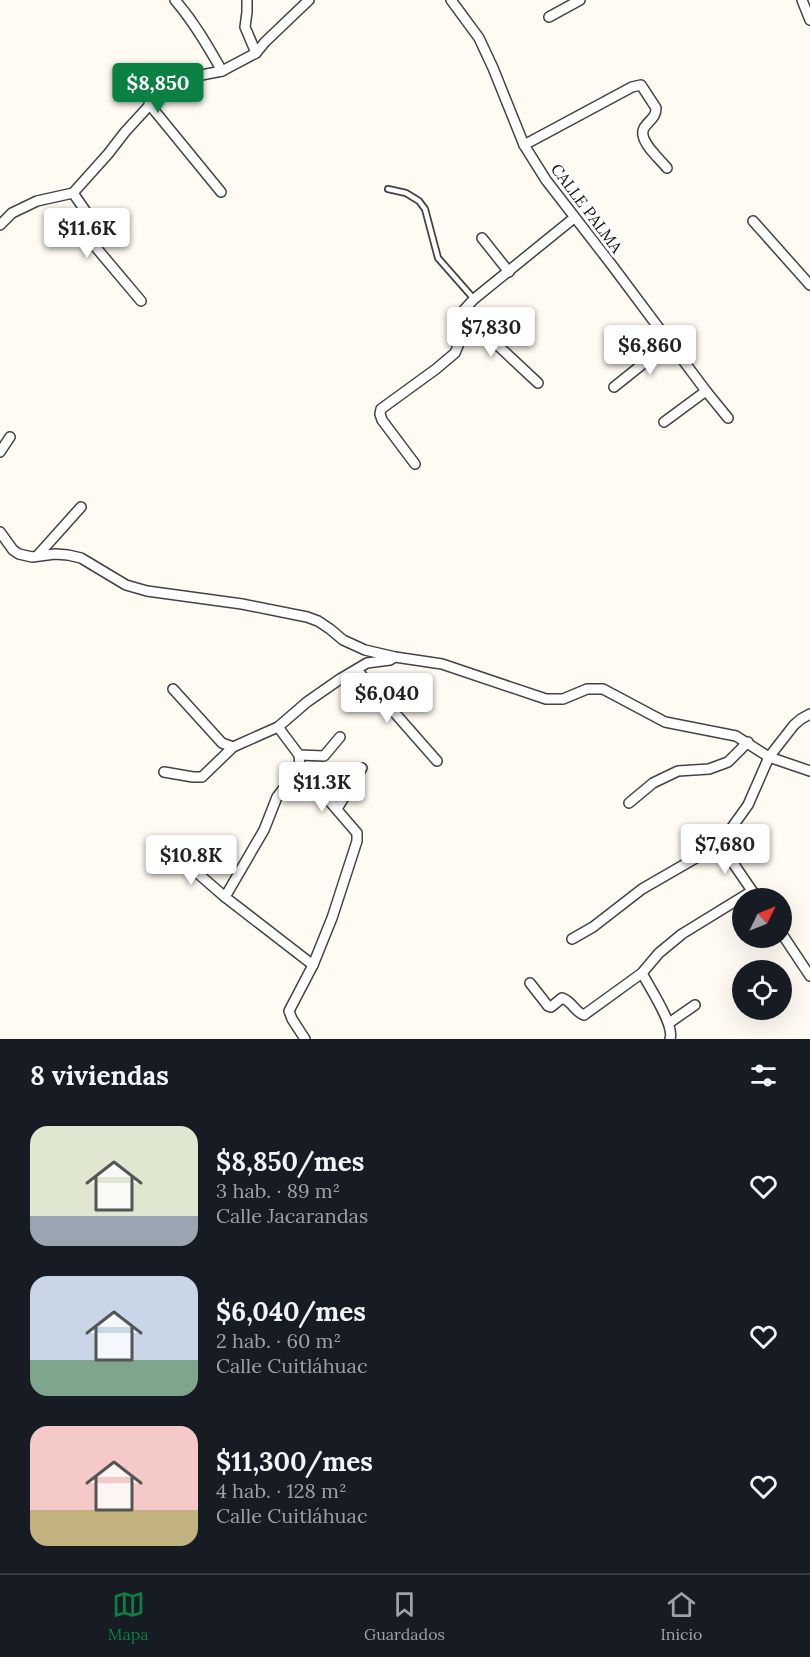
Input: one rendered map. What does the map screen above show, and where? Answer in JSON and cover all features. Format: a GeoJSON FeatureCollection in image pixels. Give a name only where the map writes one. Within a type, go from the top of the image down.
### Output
{"type":"FeatureCollection","features":[{"type":"Feature","properties":{"kind":"street"},"geometry":{"type":"LineString","coordinates":[[175,0],[192,20],[222,71]]}},
{"type":"Feature","properties":{"kind":"street"},"geometry":{"type":"LineString","coordinates":[[247,0],[248,12],[245,27],[256,53]]}},
{"type":"Feature","properties":{"kind":"street"},"geometry":{"type":"LineString","coordinates":[[0,225],[12,213],[38,201],[73,193],[149,104],[186,78],[222,71],[256,53],[309,0]]}},
{"type":"Feature","properties":{"kind":"street","name":"CALLE PALMA"},"geometry":{"type":"LineString","coordinates":[[451,0],[478,38],[493,68],[524,146],[546,180],[728,418]]}},
{"type":"Feature","properties":{"kind":"street"},"geometry":{"type":"LineString","coordinates":[[549,17],[580,0]]}},
{"type":"Feature","properties":{"kind":"street"},"geometry":{"type":"LineString","coordinates":[[802,0],[810,20]]}},
{"type":"Feature","properties":{"kind":"street"},"geometry":{"type":"LineString","coordinates":[[524,146],[632,87],[641,85],[656,108],[654,118],[644,128],[643,140],[667,168]]}},
{"type":"Feature","properties":{"kind":"street"},"geometry":{"type":"LineString","coordinates":[[149,104],[221,192]]}},
{"type":"Feature","properties":{"kind":"street"},"geometry":{"type":"LineString","coordinates":[[73,193],[98,229],[93,244],[141,301]]}},
{"type":"Feature","properties":{"kind":"street"},"geometry":{"type":"LineString","coordinates":[[415,464],[382,420],[381,409],[456,353],[460,341],[460,318],[462,312],[474,298],[574,218]]}},
{"type":"Feature","properties":{"kind":"street"},"geometry":{"type":"LineString","coordinates":[[753,221],[810,285]]}},
{"type":"Feature","properties":{"kind":"street"},"geometry":{"type":"LineString","coordinates":[[482,238],[509,272]]}},
{"type":"Feature","properties":{"kind":"street"},"geometry":{"type":"LineString","coordinates":[[462,312],[538,383]]}},
{"type":"Feature","properties":{"kind":"street"},"geometry":{"type":"LineString","coordinates":[[614,387],[669,343]]}},
{"type":"Feature","properties":{"kind":"street"},"geometry":{"type":"LineString","coordinates":[[664,422],[706,392]]}},
{"type":"Feature","properties":{"kind":"street"},"geometry":{"type":"LineString","coordinates":[[0,452],[10,437]]}},
{"type":"Feature","properties":{"kind":"street"},"geometry":{"type":"LineString","coordinates":[[38,555],[81,507]]}},
{"type":"Feature","properties":{"kind":"street"},"geometry":{"type":"LineString","coordinates":[[0,532],[19,554],[32,556],[55,554],[81,558],[126,585],[147,591],[242,604],[307,617],[330,628],[351,645],[395,657],[456,668],[546,699],[563,699],[587,689],[603,689],[665,722],[736,736],[769,757],[810,771]]}},
{"type":"Feature","properties":{"kind":"street"},"geometry":{"type":"LineString","coordinates":[[164,772],[202,777],[233,747],[278,727],[307,702],[340,679],[367,663],[390,660],[395,657]]}},
{"type":"Feature","properties":{"kind":"street"},"geometry":{"type":"LineString","coordinates":[[357,670],[437,761]]}},
{"type":"Feature","properties":{"kind":"street"},"geometry":{"type":"LineString","coordinates":[[173,689],[222,743],[233,747]]}},
{"type":"Feature","properties":{"kind":"street"},"geometry":{"type":"LineString","coordinates":[[572,939],[593,927],[642,889],[720,844],[748,805],[769,757],[794,725],[801,718],[810,714]]}},
{"type":"Feature","properties":{"kind":"street"},"geometry":{"type":"LineString","coordinates":[[278,727],[299,755],[300,767],[357,833],[357,841],[332,918],[313,965],[289,1011],[291,1019],[305,1039]]}},
{"type":"Feature","properties":{"kind":"street"},"geometry":{"type":"LineString","coordinates":[[299,755],[324,756],[340,737]]}},
{"type":"Feature","properties":{"kind":"street"},"geometry":{"type":"LineString","coordinates":[[629,803],[653,783],[678,771],[709,769],[728,762],[748,742]]}},
{"type":"Feature","properties":{"kind":"street"},"geometry":{"type":"LineString","coordinates":[[225,897],[264,830],[278,796],[300,767]]}},
{"type":"Feature","properties":{"kind":"street"},"geometry":{"type":"LineString","coordinates":[[337,810],[362,768]]}},
{"type":"Feature","properties":{"kind":"street"},"geometry":{"type":"LineString","coordinates":[[720,844],[749,888]]}},
{"type":"Feature","properties":{"kind":"street"},"geometry":{"type":"LineString","coordinates":[[164,857],[178,857],[225,897],[313,965]]}},
{"type":"Feature","properties":{"kind":"street"},"geometry":{"type":"LineString","coordinates":[[530,983],[548,1006],[562,999],[569,1000],[580,1014],[584,1015],[642,973],[659,953],[682,934],[732,907]]}},
{"type":"Feature","properties":{"kind":"street"},"geometry":{"type":"LineString","coordinates":[[791,948],[810,976]]}},
{"type":"Feature","properties":{"kind":"street"},"geometry":{"type":"LineString","coordinates":[[642,973],[669,1023],[672,1034],[670,1039]]}},
{"type":"Feature","properties":{"kind":"street"},"geometry":{"type":"LineString","coordinates":[[669,1023],[695,1005]]}},
{"type":"Feature","properties":{"kind":"lane"},"geometry":{"type":"LineString","coordinates":[[388,189],[406,193],[419,201],[425,209],[438,258],[474,298]]}}]}
